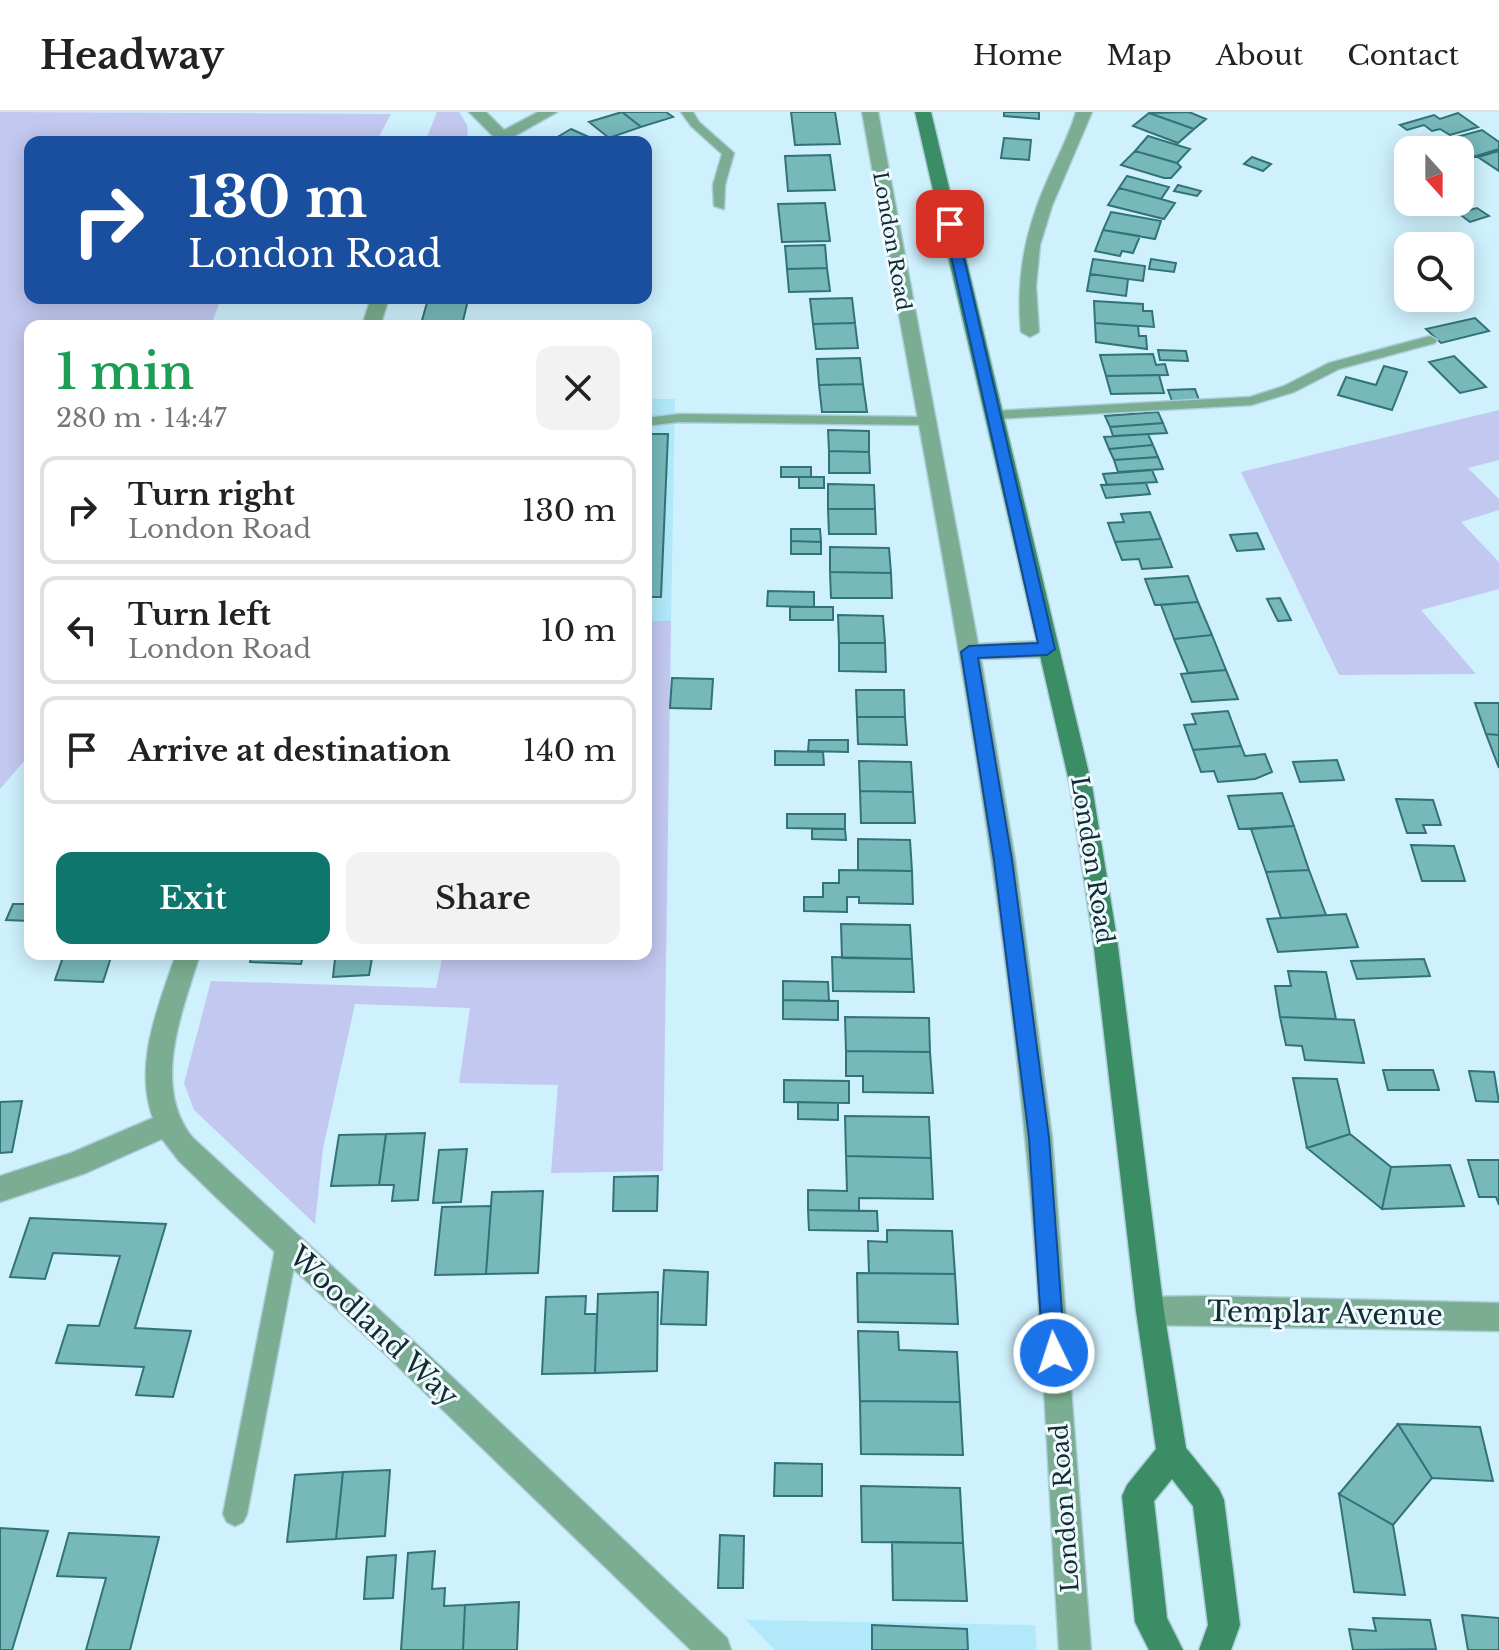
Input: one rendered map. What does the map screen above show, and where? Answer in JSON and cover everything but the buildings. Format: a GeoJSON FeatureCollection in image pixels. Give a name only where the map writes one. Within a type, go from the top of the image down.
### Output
{"type":"FeatureCollection","features":[{"type":"Feature","properties":{"kind":"main road","name":"London Road"},"geometry":{"type":"LineString","coordinates":[[923,112],[984,364],[993,415],[1086,817],[1139,1194],[1150,1311],[1172,1454],[1208,1500],[1224,1625],[1215,1650]]}},
{"type":"Feature","properties":{"kind":"main road"},"geometry":{"type":"LineString","coordinates":[[1167,1650],[1151,1622],[1138,1496],[1172,1454]]}},
{"type":"Feature","properties":{"kind":"street"},"geometry":{"type":"LineString","coordinates":[[477,112],[495,136]]}},
{"type":"Feature","properties":{"kind":"street"},"geometry":{"type":"LineString","coordinates":[[503,136],[549,112]]}},
{"type":"Feature","properties":{"kind":"street","name":"London Road"},"geometry":{"type":"LineString","coordinates":[[870,112],[924,421],[969,652],[1003,860],[1039,1138],[1075,1650]]}},
{"type":"Feature","properties":{"kind":"street"},"geometry":{"type":"LineString","coordinates":[[1030,332],[1025,274],[1039,216],[1084,112]]}},
{"type":"Feature","properties":{"kind":"street"},"geometry":{"type":"LineString","coordinates":[[969,652],[1047,649]]}},
{"type":"Feature","properties":{"kind":"street"},"geometry":{"type":"LineString","coordinates":[[0,1189],[76,1164],[168,1124],[160,1090],[160,1059],[165,1028],[186,960]]}},
{"type":"Feature","properties":{"kind":"street","name":"Woodland Way"},"geometry":{"type":"LineString","coordinates":[[168,1124],[192,1156],[715,1650]]}},
{"type":"Feature","properties":{"kind":"street","name":"Templar Avenue"},"geometry":{"type":"LineString","coordinates":[[1150,1311],[1499,1317]]}},
{"type":"Feature","properties":{"kind":"lane"},"geometry":{"type":"LineString","coordinates":[[687,112],[695,124],[728,153],[719,185],[720,206]]}},
{"type":"Feature","properties":{"kind":"lane"},"geometry":{"type":"LineString","coordinates":[[993,415],[1251,401],[1289,389],[1334,366],[1430,340]]}},
{"type":"Feature","properties":{"kind":"lane"},"geometry":{"type":"LineString","coordinates":[[652,421],[679,418],[924,421]]}},
{"type":"Feature","properties":{"kind":"lane"},"geometry":{"type":"LineString","coordinates":[[235,1514],[287,1245]]}},
{"type":"Feature","properties":{"kind":"shaded area"},"geometry":{"type":"Polygon","coordinates":[[[0,112],[391,114],[379,136],[24,136],[24,304],[219,304],[213,320],[24,320],[24,761],[0,789],[0,112]]]}},
{"type":"Feature","properties":{"kind":"shaded area"},"geometry":{"type":"Polygon","coordinates":[[[437,112],[459,112],[467,125],[468,136],[427,136],[437,112]]]}},
{"type":"Feature","properties":{"kind":"shaded area"},"geometry":{"type":"Polygon","coordinates":[[[652,399],[675,399],[671,621],[652,621],[652,399]]]}},
{"type":"Feature","properties":{"kind":"shaded area"},"geometry":{"type":"Polygon","coordinates":[[[1499,410],[1499,460],[1468,468],[1499,499],[1499,510],[1461,522],[1499,562],[1499,589],[1421,610],[1476,674],[1339,675],[1241,472],[1499,410]]]}},
{"type":"Feature","properties":{"kind":"shaded area"},"geometry":{"type":"Polygon","coordinates":[[[652,621],[671,621],[663,1171],[551,1173],[558,1085],[459,1083],[470,1008],[355,1004],[323,1148],[315,1224],[194,1110],[184,1083],[211,981],[436,988],[442,960],[652,960],[652,621]]]}},
{"type":"Feature","properties":{"kind":"shaded area"},"geometry":{"type":"Polygon","coordinates":[[[746,1620],[1035,1625],[1037,1650],[775,1650],[746,1620]]]}},
{"type":"Feature","properties":{"kind":"route"},"geometry":{"type":"LineString","coordinates":[[950,224],[1047,649],[969,652],[1024,1014],[1039,1138],[1054,1353]]}}]}
